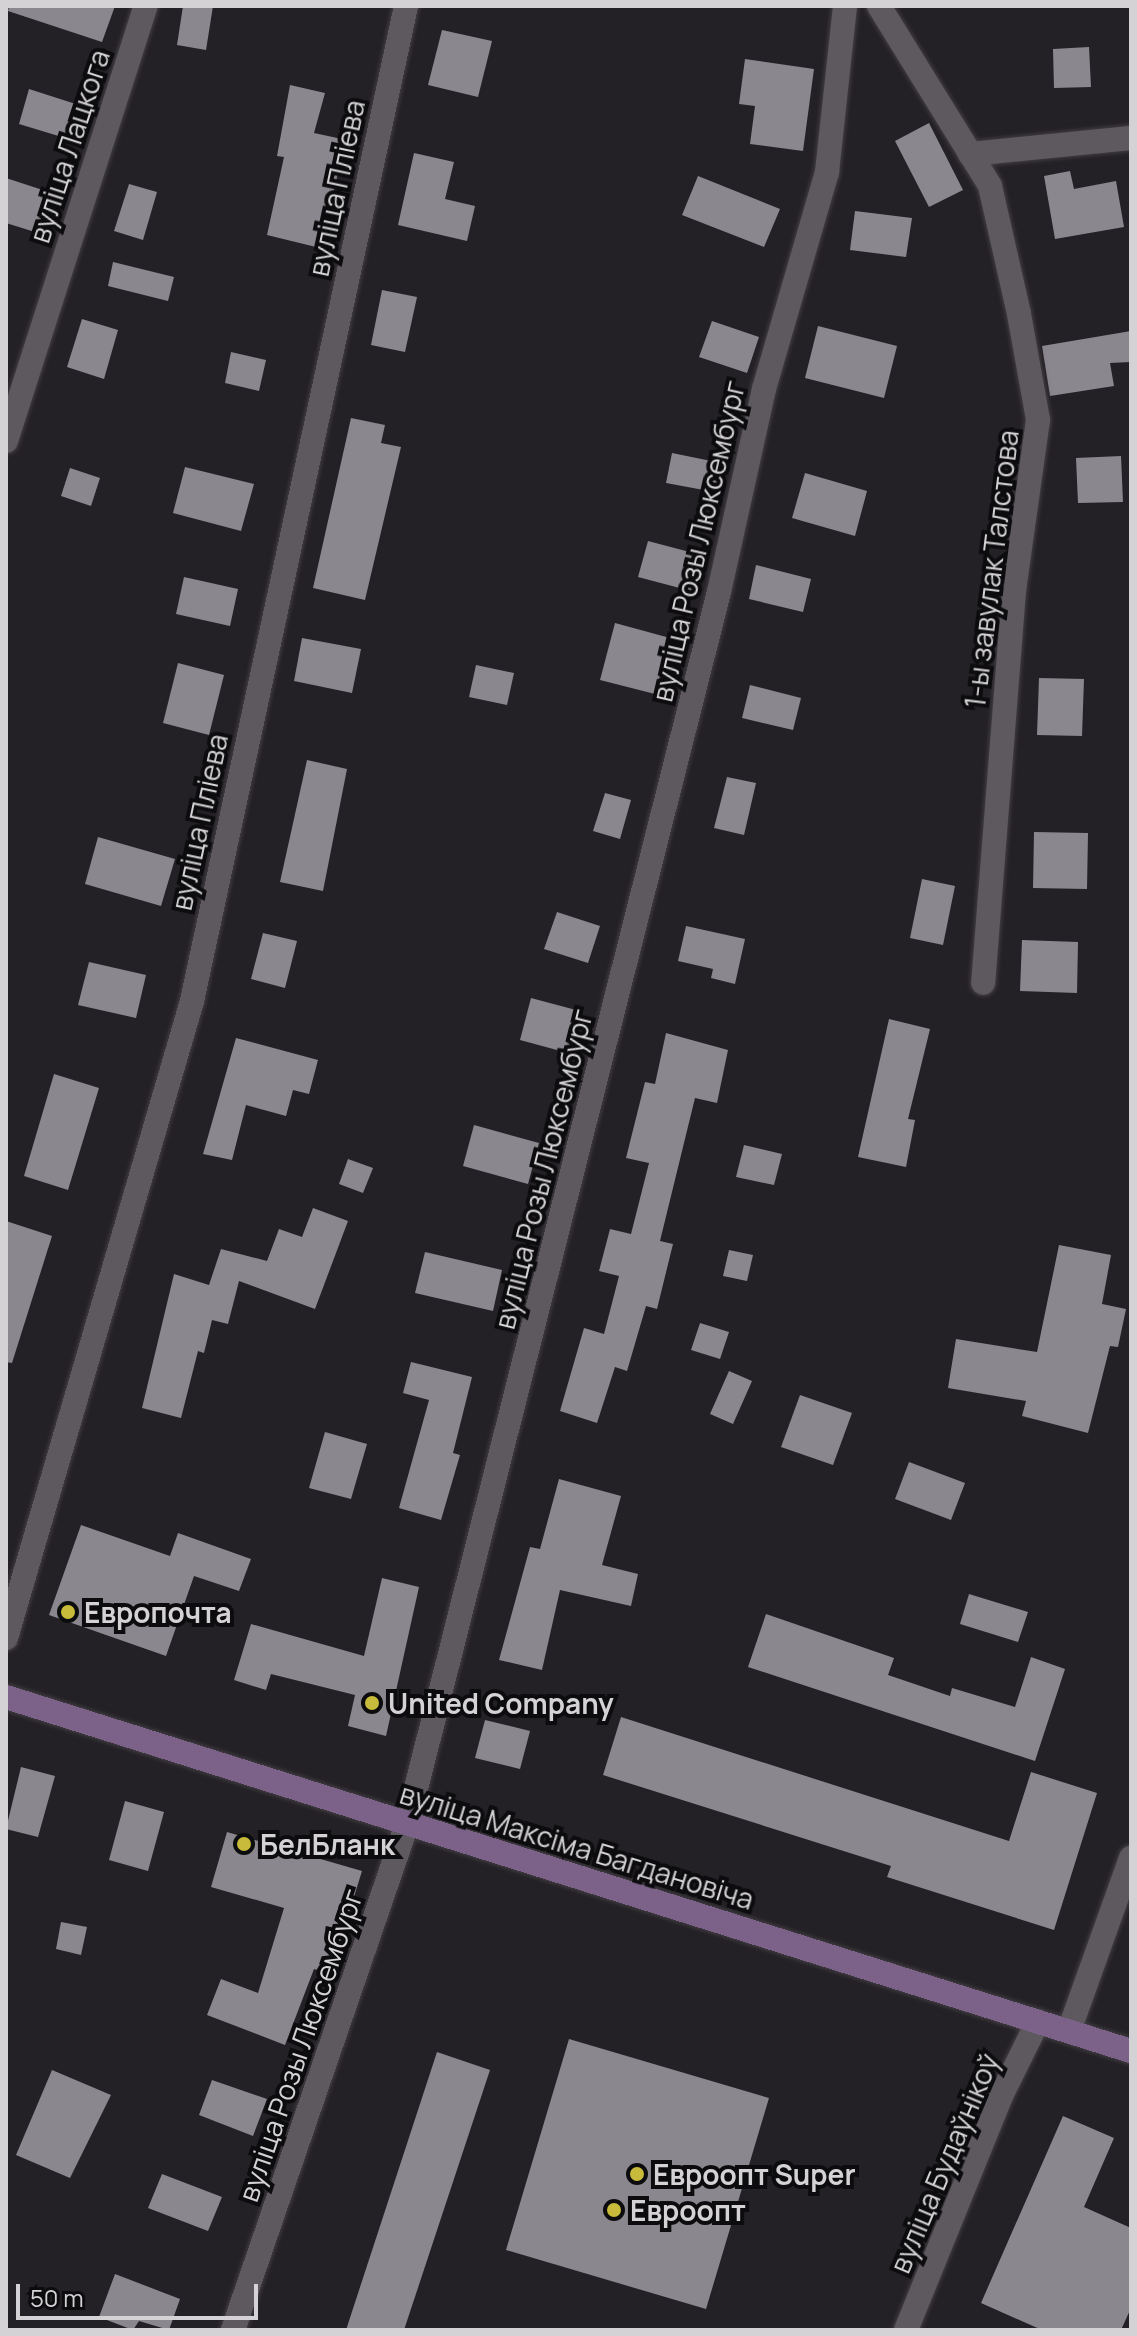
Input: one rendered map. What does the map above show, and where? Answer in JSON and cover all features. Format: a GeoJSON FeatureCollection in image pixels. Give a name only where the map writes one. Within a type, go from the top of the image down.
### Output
{"type":"FeatureCollection","features":[{"type":"Feature","properties":{"kind":"main road","name":"вуліца Максіма Багдановіча"},"geometry":{"type":"LineString","coordinates":[[6,1697],[1131,2051]]}},
{"type":"Feature","properties":{"kind":"street","name":"вуліца Лацкога"},"geometry":{"type":"LineString","coordinates":[[6,441],[146,6]]}},
{"type":"Feature","properties":{"kind":"street","name":"вуліца Пліева"},"geometry":{"type":"LineString","coordinates":[[6,1638],[192,1001],[406,6]]}},
{"type":"Feature","properties":{"kind":"street","name":"вуліца Розы Люксембург"},"geometry":{"type":"LineString","coordinates":[[233,2330],[407,1824],[716,607],[764,389],[827,172],[845,6]]}},
{"type":"Feature","properties":{"kind":"street","name":"1-ы завулак Талстова"},"geometry":{"type":"LineString","coordinates":[[879,6],[990,186],[1019,314],[1038,420],[1014,591],[983,983]]}},
{"type":"Feature","properties":{"kind":"street"},"geometry":{"type":"LineString","coordinates":[[970,154],[1131,138]]}},
{"type":"Feature","properties":{"kind":"street"},"geometry":{"type":"LineString","coordinates":[[1069,2031],[1131,1858]]}},
{"type":"Feature","properties":{"kind":"street","name":"вуліца Будаўнікоў"},"geometry":{"type":"LineString","coordinates":[[906,2330],[1002,2094],[1038,2021]]}},
{"type":"Feature","properties":{"kind":"building"},"geometry":{"type":"Polygon","coordinates":[[[9,6],[115,6],[102,42],[8,11],[9,6]]]}},
{"type":"Feature","properties":{"kind":"building"},"geometry":{"type":"Polygon","coordinates":[[[183,6],[213,6],[206,50],[177,45],[183,6]]]}},
{"type":"Feature","properties":{"kind":"building"},"geometry":{"type":"Polygon","coordinates":[[[442,30],[492,41],[478,97],[428,85],[442,30]]]}},
{"type":"Feature","properties":{"kind":"building"},"geometry":{"type":"Polygon","coordinates":[[[1089,47],[1091,87],[1054,88],[1053,49],[1089,47]]]}},
{"type":"Feature","properties":{"kind":"building"},"geometry":{"type":"Polygon","coordinates":[[[745,59],[814,69],[803,151],[750,144],[755,106],[739,104],[745,59]]]}},
{"type":"Feature","properties":{"kind":"building"},"geometry":{"type":"Polygon","coordinates":[[[290,85],[325,93],[314,133],[356,142],[350,172],[339,169],[320,248],[267,235],[284,157],[277,156],[290,85]]]}},
{"type":"Feature","properties":{"kind":"building"},"geometry":{"type":"Polygon","coordinates":[[[29,89],[85,107],[75,141],[19,124],[29,89]]]}},
{"type":"Feature","properties":{"kind":"building"},"geometry":{"type":"Polygon","coordinates":[[[929,123],[963,190],[929,207],[895,141],[929,123]]]}},
{"type":"Feature","properties":{"kind":"building"},"geometry":{"type":"Polygon","coordinates":[[[414,153],[454,162],[445,199],[475,206],[467,241],[398,225],[414,153]]]}},
{"type":"Feature","properties":{"kind":"building"},"geometry":{"type":"Polygon","coordinates":[[[1070,171],[1074,189],[1116,181],[1124,227],[1055,239],[1044,176],[1070,171]]]}},
{"type":"Feature","properties":{"kind":"building"},"geometry":{"type":"Polygon","coordinates":[[[698,176],[780,209],[764,247],[682,215],[698,176]]]}},
{"type":"Feature","properties":{"kind":"building"},"geometry":{"type":"Polygon","coordinates":[[[6,178],[64,197],[51,237],[6,223],[6,178]]]}},
{"type":"Feature","properties":{"kind":"building"},"geometry":{"type":"Polygon","coordinates":[[[129,184],[157,192],[143,240],[114,231],[129,184]]]}},
{"type":"Feature","properties":{"kind":"building"},"geometry":{"type":"Polygon","coordinates":[[[855,211],[912,218],[906,257],[850,250],[855,211]]]}},
{"type":"Feature","properties":{"kind":"building"},"geometry":{"type":"Polygon","coordinates":[[[113,262],[174,277],[168,301],[108,286],[113,262]]]}},
{"type":"Feature","properties":{"kind":"building"},"geometry":{"type":"Polygon","coordinates":[[[382,290],[417,297],[405,352],[371,345],[382,290]]]}},
{"type":"Feature","properties":{"kind":"building"},"geometry":{"type":"Polygon","coordinates":[[[82,319],[118,330],[104,379],[67,367],[82,319]]]}},
{"type":"Feature","properties":{"kind":"building"},"geometry":{"type":"Polygon","coordinates":[[[712,321],[759,337],[747,373],[699,357],[712,321]]]}},
{"type":"Feature","properties":{"kind":"building"},"geometry":{"type":"Polygon","coordinates":[[[818,326],[897,346],[884,398],[805,378],[818,326]]]}},
{"type":"Feature","properties":{"kind":"building"},"geometry":{"type":"Polygon","coordinates":[[[1131,331],[1131,362],[1110,363],[1114,386],[1050,396],[1042,346],[1131,331]]]}},
{"type":"Feature","properties":{"kind":"building"},"geometry":{"type":"Polygon","coordinates":[[[231,352],[266,360],[259,391],[225,383],[231,352]]]}},
{"type":"Feature","properties":{"kind":"building"},"geometry":{"type":"Polygon","coordinates":[[[351,418],[385,425],[381,443],[401,447],[365,600],[313,588],[351,418]]]}},
{"type":"Feature","properties":{"kind":"building"},"geometry":{"type":"Polygon","coordinates":[[[672,453],[726,464],[720,493],[666,483],[672,453]]]}},
{"type":"Feature","properties":{"kind":"building"},"geometry":{"type":"Polygon","coordinates":[[[1121,456],[1123,502],[1078,503],[1076,458],[1121,456]]]}},
{"type":"Feature","properties":{"kind":"building"},"geometry":{"type":"Polygon","coordinates":[[[185,467],[254,484],[241,531],[173,513],[185,467]]]}},
{"type":"Feature","properties":{"kind":"building"},"geometry":{"type":"Polygon","coordinates":[[[70,468],[100,478],[91,506],[61,496],[70,468]]]}},
{"type":"Feature","properties":{"kind":"building"},"geometry":{"type":"Polygon","coordinates":[[[805,473],[867,491],[855,536],[792,518],[805,473]]]}},
{"type":"Feature","properties":{"kind":"building"},"geometry":{"type":"Polygon","coordinates":[[[648,541],[701,555],[691,591],[638,577],[648,541]]]}},
{"type":"Feature","properties":{"kind":"building"},"geometry":{"type":"Polygon","coordinates":[[[756,565],[811,579],[803,612],[749,599],[756,565]]]}},
{"type":"Feature","properties":{"kind":"building"},"geometry":{"type":"Polygon","coordinates":[[[184,577],[238,589],[230,626],[176,614],[184,577]]]}},
{"type":"Feature","properties":{"kind":"building"},"geometry":{"type":"Polygon","coordinates":[[[615,623],[670,638],[655,694],[600,680],[615,623]]]}},
{"type":"Feature","properties":{"kind":"building"},"geometry":{"type":"Polygon","coordinates":[[[302,638],[361,649],[352,693],[294,681],[302,638]]]}},
{"type":"Feature","properties":{"kind":"building"},"geometry":{"type":"Polygon","coordinates":[[[178,663],[224,675],[209,735],[163,723],[178,663]]]}},
{"type":"Feature","properties":{"kind":"building"},"geometry":{"type":"Polygon","coordinates":[[[476,665],[514,673],[507,705],[469,697],[476,665]]]}},
{"type":"Feature","properties":{"kind":"building"},"geometry":{"type":"Polygon","coordinates":[[[1039,678],[1084,679],[1082,736],[1037,735],[1039,678]]]}},
{"type":"Feature","properties":{"kind":"building"},"geometry":{"type":"Polygon","coordinates":[[[750,685],[801,698],[793,730],[742,718],[750,685]]]}},
{"type":"Feature","properties":{"kind":"building"},"geometry":{"type":"Polygon","coordinates":[[[307,760],[347,769],[323,891],[280,882],[307,760]]]}},
{"type":"Feature","properties":{"kind":"building"},"geometry":{"type":"Polygon","coordinates":[[[727,777],[756,783],[744,835],[714,828],[727,777]]]}},
{"type":"Feature","properties":{"kind":"building"},"geometry":{"type":"Polygon","coordinates":[[[605,793],[631,800],[620,839],[593,831],[605,793]]]}},
{"type":"Feature","properties":{"kind":"building"},"geometry":{"type":"Polygon","coordinates":[[[1034,832],[1088,833],[1087,889],[1033,888],[1034,832]]]}},
{"type":"Feature","properties":{"kind":"building"},"geometry":{"type":"Polygon","coordinates":[[[98,837],[175,859],[161,906],[85,884],[98,837]]]}},
{"type":"Feature","properties":{"kind":"building"},"geometry":{"type":"Polygon","coordinates":[[[922,879],[955,886],[943,945],[910,938],[922,879]]]}},
{"type":"Feature","properties":{"kind":"building"},"geometry":{"type":"Polygon","coordinates":[[[557,912],[600,926],[588,963],[544,949],[557,912]]]}},
{"type":"Feature","properties":{"kind":"building"},"geometry":{"type":"Polygon","coordinates":[[[686,926],[745,939],[735,984],[711,978],[713,969],[678,961],[686,926]]]}},
{"type":"Feature","properties":{"kind":"building"},"geometry":{"type":"Polygon","coordinates":[[[263,933],[297,941],[285,988],[251,979],[263,933]]]}},
{"type":"Feature","properties":{"kind":"building"},"geometry":{"type":"Polygon","coordinates":[[[1022,940],[1078,942],[1077,993],[1020,991],[1022,940]]]}},
{"type":"Feature","properties":{"kind":"building"},"geometry":{"type":"Polygon","coordinates":[[[89,962],[146,975],[136,1018],[78,1005],[89,962]]]}},
{"type":"Feature","properties":{"kind":"building"},"geometry":{"type":"Polygon","coordinates":[[[531,998],[576,1010],[568,1053],[520,1040],[531,998]]]}},
{"type":"Feature","properties":{"kind":"building"},"geometry":{"type":"Polygon","coordinates":[[[889,1019],[930,1029],[908,1119],[915,1120],[906,1167],[858,1157],[889,1019]]]}},
{"type":"Feature","properties":{"kind":"building"},"geometry":{"type":"Polygon","coordinates":[[[666,1033],[728,1050],[717,1103],[695,1098],[660,1241],[673,1244],[657,1309],[646,1306],[627,1371],[615,1367],[597,1423],[560,1411],[584,1328],[604,1334],[619,1276],[599,1271],[610,1229],[631,1234],[649,1163],[626,1158],[645,1082],[655,1084],[666,1033]]]}},
{"type":"Feature","properties":{"kind":"building"},"geometry":{"type":"Polygon","coordinates":[[[236,1038],[318,1060],[309,1094],[293,1090],[286,1116],[246,1105],[232,1160],[203,1154],[236,1038]]]}},
{"type":"Feature","properties":{"kind":"building"},"geometry":{"type":"Polygon","coordinates":[[[54,1074],[99,1088],[68,1190],[24,1176],[54,1074]]]}},
{"type":"Feature","properties":{"kind":"building"},"geometry":{"type":"Polygon","coordinates":[[[474,1125],[539,1143],[528,1184],[463,1166],[474,1125]]]}},
{"type":"Feature","properties":{"kind":"building"},"geometry":{"type":"Polygon","coordinates":[[[744,1145],[782,1154],[774,1185],[736,1177],[744,1145]]]}},
{"type":"Feature","properties":{"kind":"building"},"geometry":{"type":"Polygon","coordinates":[[[348,1159],[373,1168],[363,1193],[339,1184],[348,1159]]]}},
{"type":"Feature","properties":{"kind":"building"},"geometry":{"type":"Polygon","coordinates":[[[313,1208],[348,1221],[315,1309],[239,1281],[228,1324],[212,1320],[204,1353],[198,1351],[181,1418],[142,1408],[174,1274],[209,1285],[221,1249],[267,1261],[279,1229],[302,1237],[313,1208]]]}},
{"type":"Feature","properties":{"kind":"building"},"geometry":{"type":"Polygon","coordinates":[[[6,1221],[52,1236],[12,1363],[6,1362],[6,1221]]]}},
{"type":"Feature","properties":{"kind":"building"},"geometry":{"type":"Polygon","coordinates":[[[1059,1245],[1111,1255],[1102,1304],[1126,1309],[1118,1347],[1110,1346],[1088,1433],[1022,1416],[1026,1401],[948,1388],[956,1339],[1037,1352],[1059,1245]]]}},
{"type":"Feature","properties":{"kind":"building"},"geometry":{"type":"Polygon","coordinates":[[[729,1250],[753,1255],[747,1281],[723,1276],[729,1250]]]}},
{"type":"Feature","properties":{"kind":"building"},"geometry":{"type":"Polygon","coordinates":[[[425,1252],[502,1270],[493,1311],[415,1293],[425,1252]]]}},
{"type":"Feature","properties":{"kind":"building"},"geometry":{"type":"Polygon","coordinates":[[[700,1323],[729,1332],[720,1359],[691,1350],[700,1323]]]}},
{"type":"Feature","properties":{"kind":"building"},"geometry":{"type":"Polygon","coordinates":[[[411,1362],[472,1377],[453,1453],[460,1455],[441,1520],[399,1508],[429,1400],[403,1393],[411,1362]]]}},
{"type":"Feature","properties":{"kind":"building"},"geometry":{"type":"Polygon","coordinates":[[[729,1371],[752,1381],[733,1424],[710,1414],[729,1371]]]}},
{"type":"Feature","properties":{"kind":"building"},"geometry":{"type":"Polygon","coordinates":[[[800,1395],[852,1413],[833,1465],[781,1447],[800,1395]]]}},
{"type":"Feature","properties":{"kind":"building"},"geometry":{"type":"Polygon","coordinates":[[[325,1432],[367,1444],[351,1499],[309,1488],[325,1432]]]}},
{"type":"Feature","properties":{"kind":"building"},"geometry":{"type":"Polygon","coordinates":[[[909,1462],[965,1483],[951,1520],[895,1499],[909,1462]]]}},
{"type":"Feature","properties":{"kind":"building"},"geometry":{"type":"Polygon","coordinates":[[[559,1479],[621,1496],[602,1565],[638,1574],[631,1606],[560,1590],[542,1670],[499,1660],[530,1547],[540,1549],[559,1479]]]}},
{"type":"Feature","properties":{"kind":"building"},"geometry":{"type":"Polygon","coordinates":[[[81,1525],[170,1556],[178,1533],[251,1559],[239,1591],[194,1576],[166,1656],[49,1615],[81,1525]]]}},
{"type":"Feature","properties":{"kind":"building"},"geometry":{"type":"Polygon","coordinates":[[[382,1578],[419,1587],[386,1736],[348,1726],[355,1695],[271,1674],[266,1690],[234,1680],[251,1624],[364,1656],[382,1578]]]}},
{"type":"Feature","properties":{"kind":"building"},"geometry":{"type":"Polygon","coordinates":[[[969,1594],[1028,1612],[1018,1642],[960,1624],[969,1594]]]}},
{"type":"Feature","properties":{"kind":"building"},"geometry":{"type":"Polygon","coordinates":[[[766,1614],[894,1658],[888,1675],[950,1696],[952,1688],[1015,1707],[1031,1657],[1065,1669],[1035,1761],[748,1667],[766,1614]]]}},
{"type":"Feature","properties":{"kind":"building"},"geometry":{"type":"Polygon","coordinates":[[[621,1717],[1009,1841],[1031,1772],[1097,1793],[1054,1930],[887,1877],[891,1866],[603,1775],[621,1717]]]}},
{"type":"Feature","properties":{"kind":"building"},"geometry":{"type":"Polygon","coordinates":[[[485,1720],[530,1731],[520,1769],[475,1758],[485,1720]]]}},
{"type":"Feature","properties":{"kind":"building"},"geometry":{"type":"Polygon","coordinates":[[[21,1767],[55,1776],[38,1837],[6,1829],[21,1767]]]}},
{"type":"Feature","properties":{"kind":"building"},"geometry":{"type":"Polygon","coordinates":[[[125,1801],[164,1812],[148,1871],[109,1860],[125,1801]]]}},
{"type":"Feature","properties":{"kind":"building"},"geometry":{"type":"Polygon","coordinates":[[[227,1832],[362,1871],[330,1974],[314,1969],[285,2045],[207,2015],[221,1979],[258,1993],[284,1908],[211,1887],[227,1832]]]}},
{"type":"Feature","properties":{"kind":"building"},"geometry":{"type":"Polygon","coordinates":[[[61,1922],[87,1927],[81,1955],[56,1949],[61,1922]]]}},
{"type":"Feature","properties":{"kind":"building","name":"Евроопт Super"},"geometry":{"type":"Polygon","coordinates":[[[569,2039],[769,2098],[706,2309],[506,2250],[569,2039]]]}},
{"type":"Feature","properties":{"kind":"building"},"geometry":{"type":"Polygon","coordinates":[[[437,2052],[490,2070],[404,2330],[346,2330],[437,2052]]]}},
{"type":"Feature","properties":{"kind":"building"},"geometry":{"type":"Polygon","coordinates":[[[52,2070],[111,2095],[70,2178],[16,2155],[52,2070]]]}},
{"type":"Feature","properties":{"kind":"building"},"geometry":{"type":"Polygon","coordinates":[[[212,2080],[267,2099],[253,2136],[199,2115],[212,2080]]]}},
{"type":"Feature","properties":{"kind":"building"},"geometry":{"type":"Polygon","coordinates":[[[1063,2116],[1114,2138],[1084,2207],[1131,2228],[1131,2308],[1121,2330],[1042,2330],[981,2303],[1063,2116]]]}},
{"type":"Feature","properties":{"kind":"building"},"geometry":{"type":"Polygon","coordinates":[[[162,2174],[222,2197],[208,2231],[148,2208],[162,2174]]]}},
{"type":"Feature","properties":{"kind":"building"},"geometry":{"type":"Polygon","coordinates":[[[115,2274],[180,2299],[169,2330],[139,2321],[133,2330],[99,2317],[115,2274]]]}},
{"type":"Feature","properties":{"kind":"place","name":"Европочта"},"geometry":{"type":"Point","coordinates":[68,1612]}},
{"type":"Feature","properties":{"kind":"place","name":"United Company"},"geometry":{"type":"Point","coordinates":[372,1703]}},
{"type":"Feature","properties":{"kind":"place","name":"БелБланк"},"geometry":{"type":"Point","coordinates":[244,1844]}},
{"type":"Feature","properties":{"kind":"place","name":"Евроопт Super"},"geometry":{"type":"Point","coordinates":[637,2174]}},
{"type":"Feature","properties":{"kind":"place","name":"Евроопт"},"geometry":{"type":"Point","coordinates":[614,2210]}}]}
